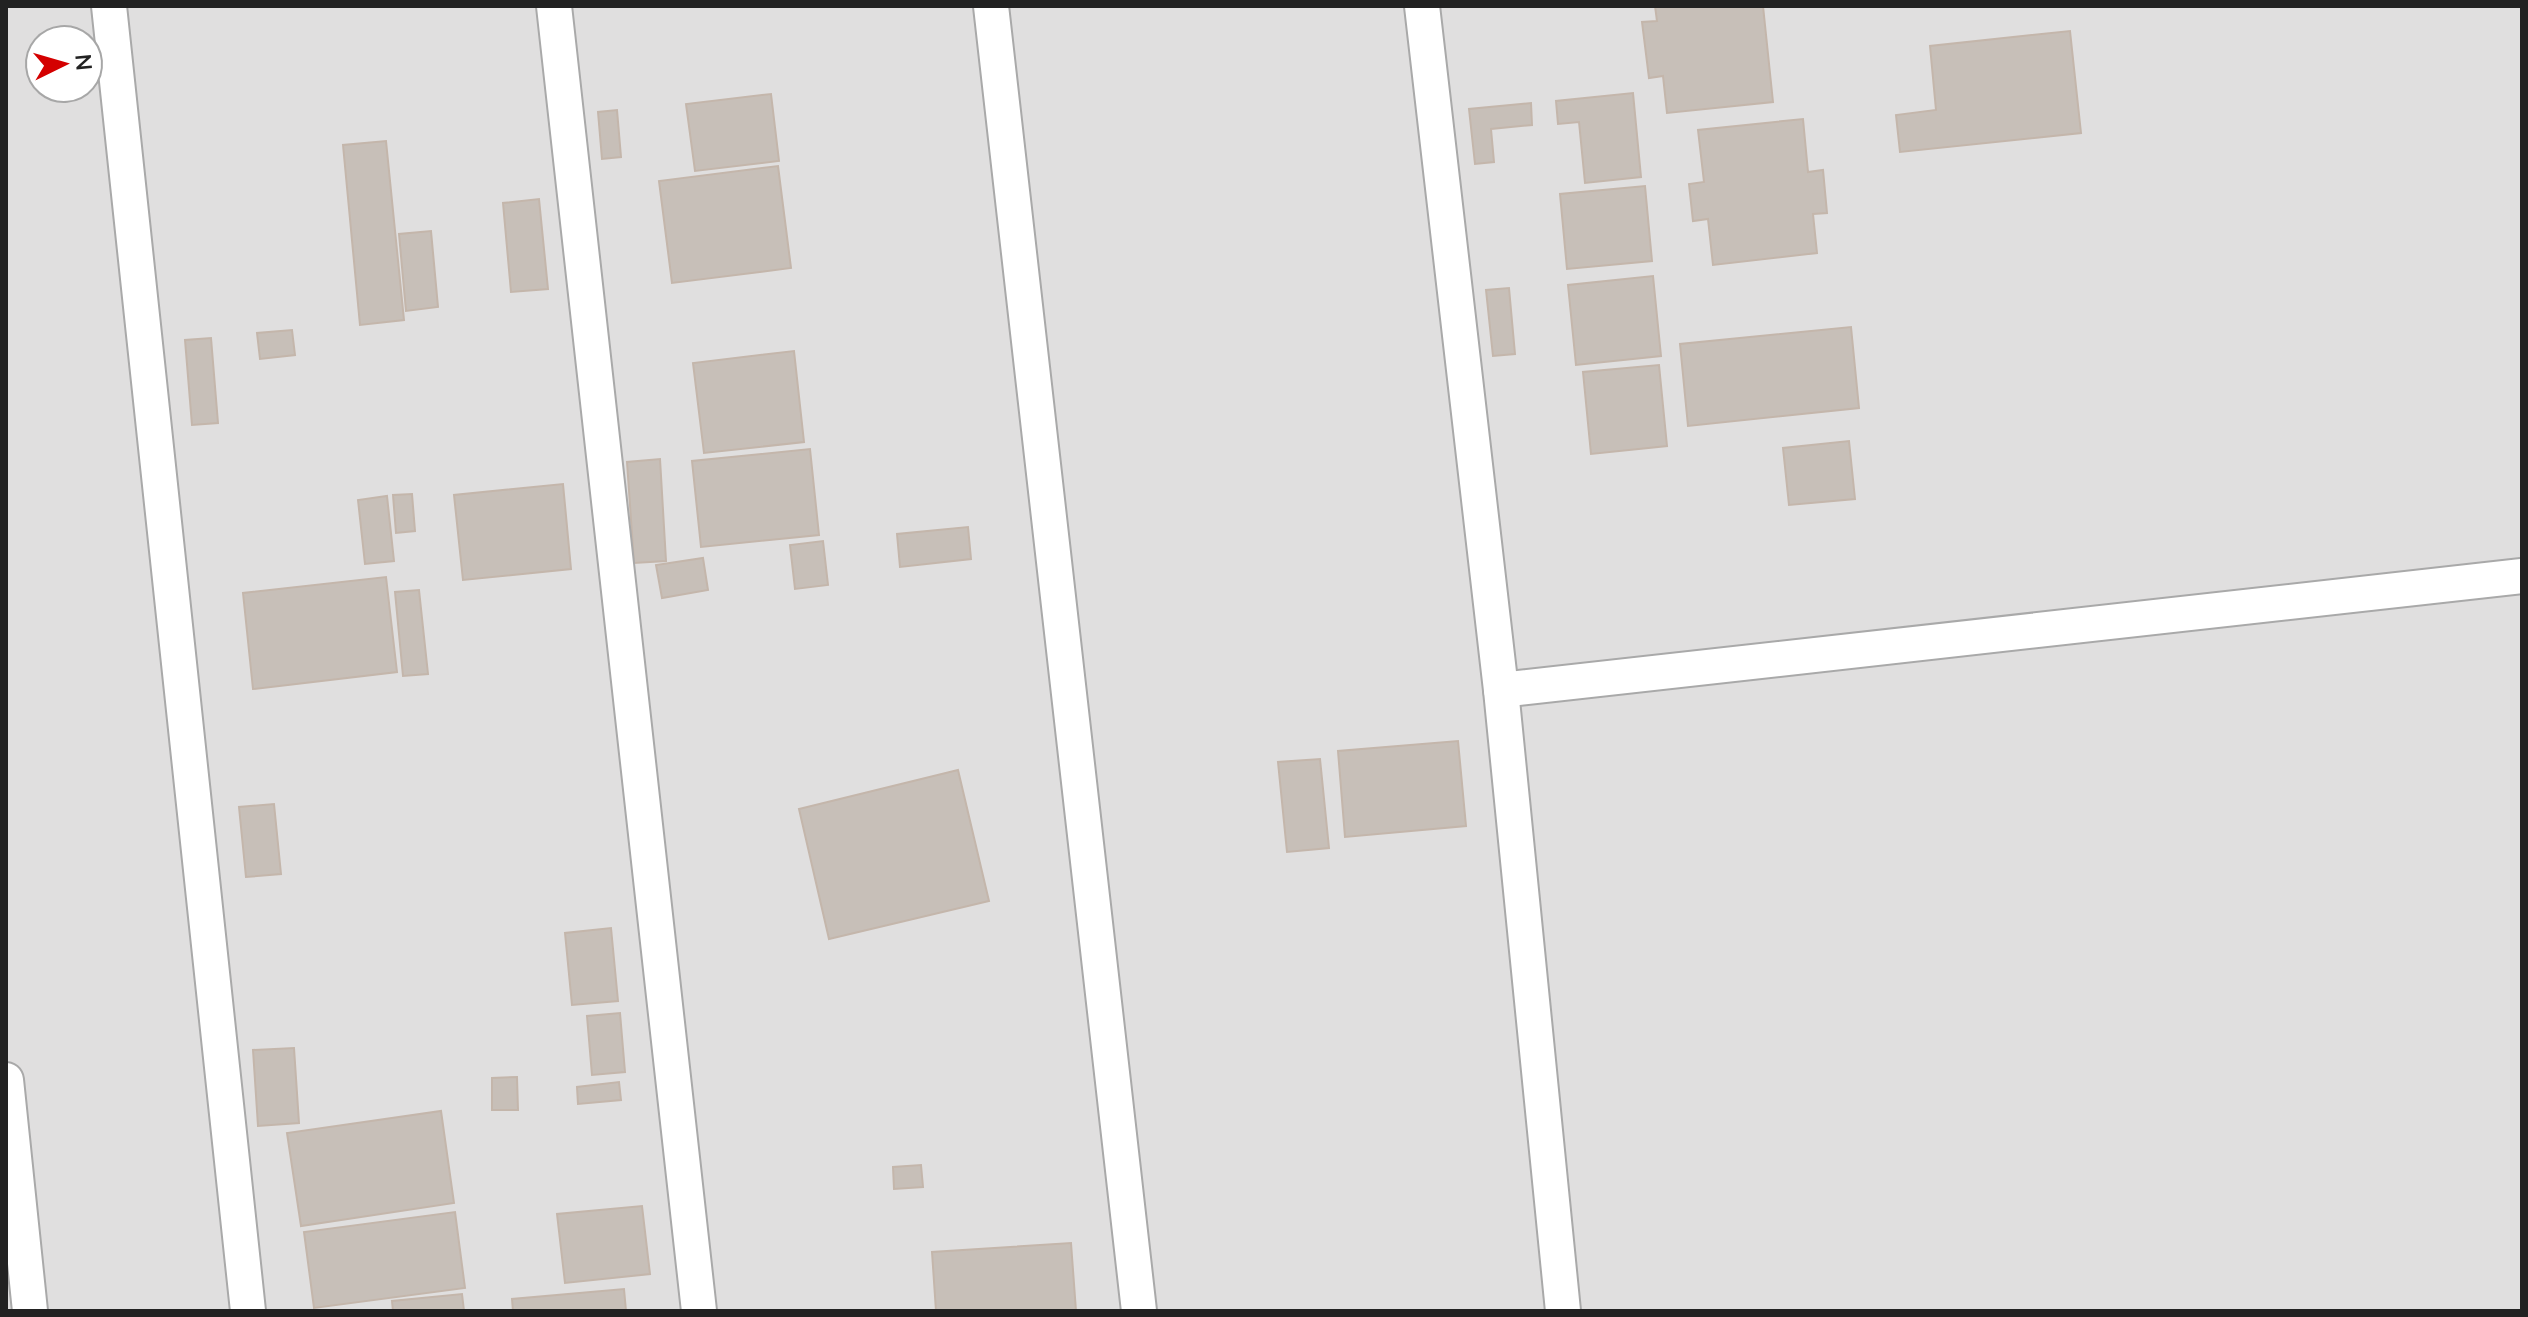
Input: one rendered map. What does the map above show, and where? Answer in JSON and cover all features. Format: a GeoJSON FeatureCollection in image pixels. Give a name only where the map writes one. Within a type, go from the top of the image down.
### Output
{"type":"FeatureCollection","features":[{"type":"Feature","properties":{"kind":"street"},"geometry":{"type":"LineString","coordinates":[[109,6],[248,1311]]}},
{"type":"Feature","properties":{"kind":"street"},"geometry":{"type":"LineString","coordinates":[[554,6],[699,1311]]}},
{"type":"Feature","properties":{"kind":"street"},"geometry":{"type":"LineString","coordinates":[[991,6],[1139,1311]]}},
{"type":"Feature","properties":{"kind":"street"},"geometry":{"type":"LineString","coordinates":[[1422,6],[1501,690],[1563,1311]]}},
{"type":"Feature","properties":{"kind":"street"},"geometry":{"type":"LineString","coordinates":[[1501,690],[2522,576]]}},
{"type":"Feature","properties":{"kind":"street"},"geometry":{"type":"LineString","coordinates":[[6,1080],[30,1311]]}},
{"type":"Feature","properties":{"kind":"shaded area"},"geometry":{"type":"Polygon","coordinates":[[[6,6],[2522,6],[2522,1311],[6,1311],[6,6]]]}},
{"type":"Feature","properties":{"kind":"building"},"geometry":{"type":"Polygon","coordinates":[[[1655,6],[1763,6],[1773,102],[1667,113],[1663,76],[1649,78],[1642,22],[1657,21],[1655,6]]]}},
{"type":"Feature","properties":{"kind":"building"},"geometry":{"type":"Polygon","coordinates":[[[2070,31],[2081,133],[1900,152],[1896,115],[1936,110],[1930,46],[2070,31]]]}},
{"type":"Feature","properties":{"kind":"building"},"geometry":{"type":"Polygon","coordinates":[[[1633,93],[1641,177],[1585,183],[1579,122],[1558,124],[1556,101],[1633,93]]]}},
{"type":"Feature","properties":{"kind":"building"},"geometry":{"type":"Polygon","coordinates":[[[771,94],[779,161],[695,171],[686,104],[771,94]]]}},
{"type":"Feature","properties":{"kind":"building"},"geometry":{"type":"Polygon","coordinates":[[[1531,103],[1532,125],[1491,129],[1494,162],[1475,164],[1469,109],[1531,103]]]}},
{"type":"Feature","properties":{"kind":"building"},"geometry":{"type":"Polygon","coordinates":[[[617,110],[621,157],[602,159],[598,112],[617,110]]]}},
{"type":"Feature","properties":{"kind":"building"},"geometry":{"type":"Polygon","coordinates":[[[1803,119],[1808,172],[1823,170],[1827,213],[1813,214],[1817,253],[1713,265],[1708,219],[1693,221],[1689,184],[1704,182],[1698,130],[1803,119]]]}},
{"type":"Feature","properties":{"kind":"building"},"geometry":{"type":"Polygon","coordinates":[[[386,141],[404,320],[360,325],[343,145],[386,141]]]}},
{"type":"Feature","properties":{"kind":"building"},"geometry":{"type":"Polygon","coordinates":[[[778,166],[791,268],[672,283],[659,181],[778,166]]]}},
{"type":"Feature","properties":{"kind":"building"},"geometry":{"type":"Polygon","coordinates":[[[1645,186],[1652,261],[1567,269],[1560,194],[1645,186]]]}},
{"type":"Feature","properties":{"kind":"building"},"geometry":{"type":"Polygon","coordinates":[[[539,199],[548,289],[511,292],[503,203],[539,199]]]}},
{"type":"Feature","properties":{"kind":"building"},"geometry":{"type":"Polygon","coordinates":[[[431,231],[438,307],[406,311],[399,234],[431,231]]]}},
{"type":"Feature","properties":{"kind":"building"},"geometry":{"type":"Polygon","coordinates":[[[1653,276],[1661,356],[1576,365],[1568,285],[1653,276]]]}},
{"type":"Feature","properties":{"kind":"building"},"geometry":{"type":"Polygon","coordinates":[[[1509,288],[1515,354],[1493,356],[1486,290],[1509,288]]]}},
{"type":"Feature","properties":{"kind":"building"},"geometry":{"type":"Polygon","coordinates":[[[1851,327],[1859,408],[1688,426],[1680,344],[1851,327]]]}},
{"type":"Feature","properties":{"kind":"building"},"geometry":{"type":"Polygon","coordinates":[[[292,330],[295,355],[260,359],[257,333],[292,330]]]}},
{"type":"Feature","properties":{"kind":"building"},"geometry":{"type":"Polygon","coordinates":[[[211,338],[218,423],[192,425],[185,340],[211,338]]]}},
{"type":"Feature","properties":{"kind":"building"},"geometry":{"type":"Polygon","coordinates":[[[794,351],[804,442],[704,453],[693,363],[794,351]]]}},
{"type":"Feature","properties":{"kind":"building"},"geometry":{"type":"Polygon","coordinates":[[[1659,365],[1667,446],[1591,454],[1583,372],[1659,365]]]}},
{"type":"Feature","properties":{"kind":"building"},"geometry":{"type":"Polygon","coordinates":[[[1849,441],[1855,499],[1789,505],[1783,448],[1849,441]]]}},
{"type":"Feature","properties":{"kind":"building"},"geometry":{"type":"Polygon","coordinates":[[[810,449],[819,535],[701,547],[692,461],[810,449]]]}},
{"type":"Feature","properties":{"kind":"building"},"geometry":{"type":"Polygon","coordinates":[[[660,459],[666,561],[634,563],[627,462],[660,459]]]}},
{"type":"Feature","properties":{"kind":"building"},"geometry":{"type":"Polygon","coordinates":[[[563,484],[571,569],[463,580],[454,495],[563,484]]]}},
{"type":"Feature","properties":{"kind":"building"},"geometry":{"type":"Polygon","coordinates":[[[412,494],[415,531],[396,533],[393,495],[412,494]]]}},
{"type":"Feature","properties":{"kind":"building"},"geometry":{"type":"Polygon","coordinates":[[[387,496],[394,561],[365,564],[358,500],[387,496]]]}},
{"type":"Feature","properties":{"kind":"building"},"geometry":{"type":"Polygon","coordinates":[[[968,527],[971,559],[900,567],[897,534],[968,527]]]}},
{"type":"Feature","properties":{"kind":"building"},"geometry":{"type":"Polygon","coordinates":[[[823,541],[828,585],[795,589],[790,545],[823,541]]]}},
{"type":"Feature","properties":{"kind":"building"},"geometry":{"type":"Polygon","coordinates":[[[703,558],[708,590],[662,598],[656,565],[703,558]]]}},
{"type":"Feature","properties":{"kind":"building"},"geometry":{"type":"Polygon","coordinates":[[[386,577],[397,672],[253,689],[243,593],[386,577]]]}},
{"type":"Feature","properties":{"kind":"building"},"geometry":{"type":"Polygon","coordinates":[[[419,590],[428,674],[403,676],[395,592],[419,590]]]}},
{"type":"Feature","properties":{"kind":"building"},"geometry":{"type":"Polygon","coordinates":[[[1458,741],[1466,826],[1345,837],[1338,751],[1458,741]]]}},
{"type":"Feature","properties":{"kind":"building"},"geometry":{"type":"Polygon","coordinates":[[[1320,759],[1329,848],[1287,852],[1278,762],[1320,759]]]}},
{"type":"Feature","properties":{"kind":"building"},"geometry":{"type":"Polygon","coordinates":[[[958,770],[989,901],[829,939],[799,809],[958,770]]]}},
{"type":"Feature","properties":{"kind":"building"},"geometry":{"type":"Polygon","coordinates":[[[274,804],[281,874],[246,877],[239,807],[274,804]]]}},
{"type":"Feature","properties":{"kind":"building"},"geometry":{"type":"Polygon","coordinates":[[[611,928],[618,1001],[572,1005],[565,933],[611,928]]]}},
{"type":"Feature","properties":{"kind":"building"},"geometry":{"type":"Polygon","coordinates":[[[620,1013],[625,1072],[592,1075],[587,1016],[620,1013]]]}},
{"type":"Feature","properties":{"kind":"building"},"geometry":{"type":"Polygon","coordinates":[[[294,1048],[299,1123],[258,1126],[253,1050],[294,1048]]]}},
{"type":"Feature","properties":{"kind":"building"},"geometry":{"type":"Polygon","coordinates":[[[517,1077],[518,1110],[492,1110],[492,1078],[517,1077]]]}},
{"type":"Feature","properties":{"kind":"building"},"geometry":{"type":"Polygon","coordinates":[[[619,1082],[621,1100],[578,1104],[577,1087],[619,1082]]]}},
{"type":"Feature","properties":{"kind":"building"},"geometry":{"type":"Polygon","coordinates":[[[441,1111],[454,1203],[301,1226],[287,1133],[441,1111]]]}},
{"type":"Feature","properties":{"kind":"building"},"geometry":{"type":"Polygon","coordinates":[[[921,1165],[923,1187],[894,1189],[893,1167],[921,1165]]]}},
{"type":"Feature","properties":{"kind":"building"},"geometry":{"type":"Polygon","coordinates":[[[642,1206],[650,1274],[565,1283],[557,1214],[642,1206]]]}},
{"type":"Feature","properties":{"kind":"building"},"geometry":{"type":"Polygon","coordinates":[[[455,1212],[465,1288],[314,1308],[304,1232],[455,1212]]]}},
{"type":"Feature","properties":{"kind":"building"},"geometry":{"type":"Polygon","coordinates":[[[1071,1243],[1076,1311],[936,1311],[932,1252],[1071,1243]]]}},
{"type":"Feature","properties":{"kind":"building"},"geometry":{"type":"Polygon","coordinates":[[[624,1289],[626,1311],[513,1311],[512,1299],[624,1289]]]}},
{"type":"Feature","properties":{"kind":"building"},"geometry":{"type":"Polygon","coordinates":[[[462,1294],[464,1311],[393,1311],[392,1301],[462,1294]]]}}]}
